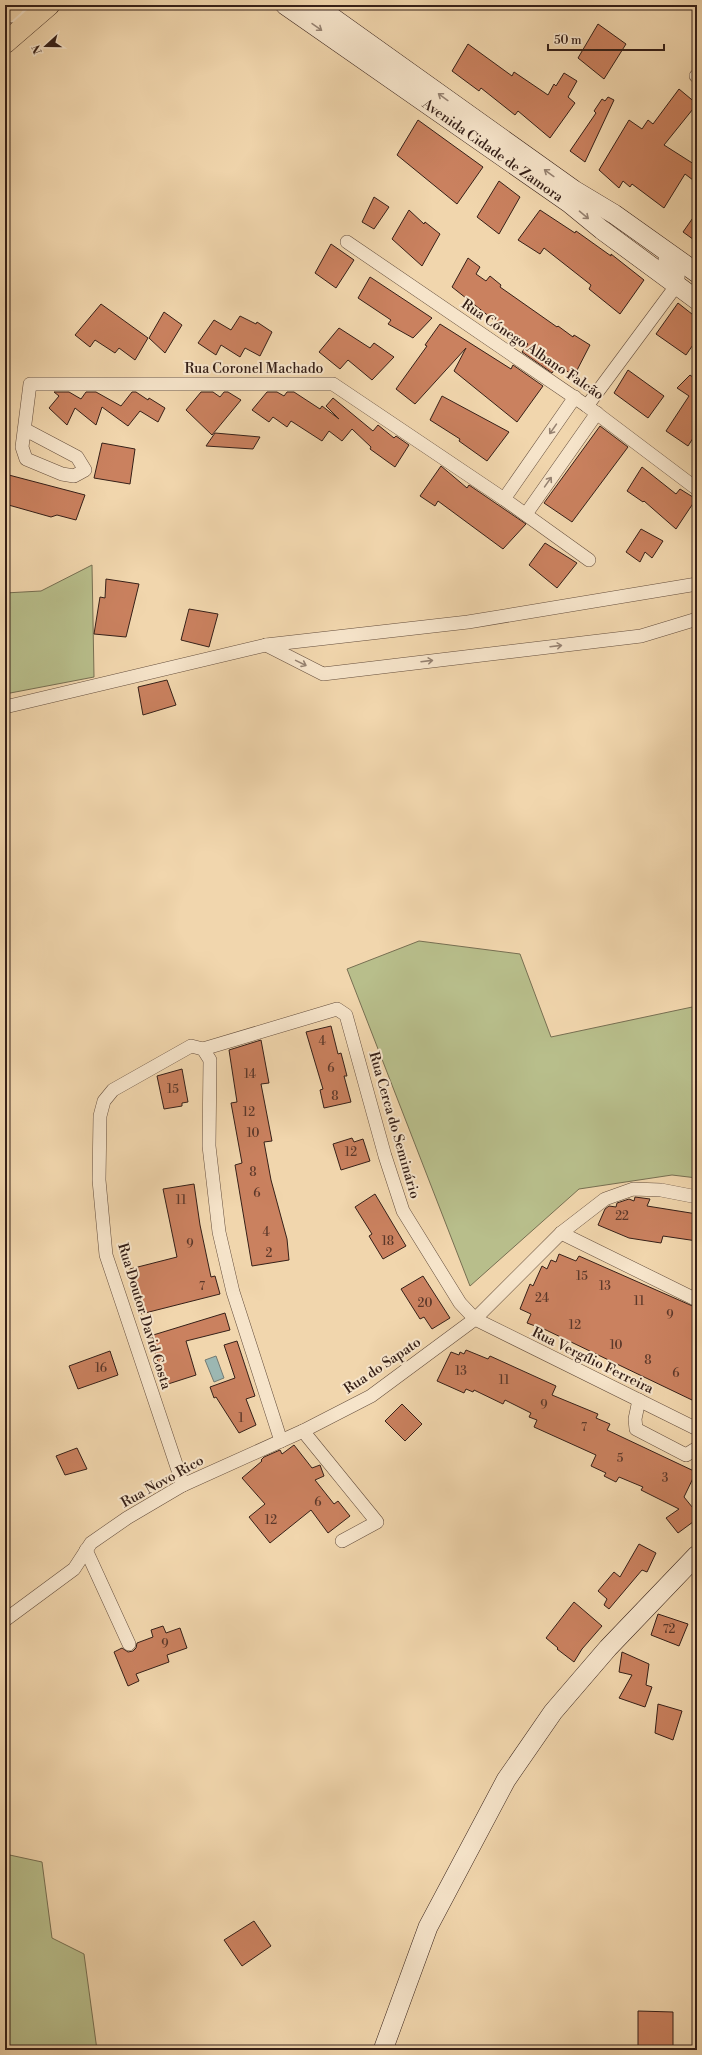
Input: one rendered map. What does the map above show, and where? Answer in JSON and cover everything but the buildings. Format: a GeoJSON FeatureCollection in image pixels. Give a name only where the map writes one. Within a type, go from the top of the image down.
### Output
{"type":"FeatureCollection","features":[{"type":"Feature","properties":{"kind":"main road"},"geometry":{"type":"LineString","coordinates":[[5,13],[14,5]]}},
{"type":"Feature","properties":{"kind":"main road"},"geometry":{"type":"LineString","coordinates":[[5,43],[49,5]]}},
{"type":"Feature","properties":{"kind":"street"},"geometry":{"type":"LineString","coordinates":[[5,16],[18,16],[31,5]]}},
{"type":"Feature","properties":{"kind":"street","name":"Avenida Cidade de Zamora"},"geometry":{"type":"LineString","coordinates":[[286,5],[569,203],[602,230],[697,300]]}},
{"type":"Feature","properties":{"kind":"street","name":"Avenida Cidade de Zamora"},"geometry":{"type":"LineString","coordinates":[[314,5],[574,190],[614,214],[697,273]]}},
{"type":"Feature","properties":{"kind":"street"},"geometry":{"type":"LineString","coordinates":[[526,514],[592,409],[680,278],[677,269],[642,241],[636,230]]}},
{"type":"Feature","properties":{"kind":"street","name":"Rua Cónego Albano Falcão"},"geometry":{"type":"LineString","coordinates":[[347,242],[575,397],[697,489]]}},
{"type":"Feature","properties":{"kind":"street"},"geometry":{"type":"LineString","coordinates":[[676,286],[689,282],[697,282]]}},
{"type":"Feature","properties":{"kind":"street","name":"Rua Coronel Machado"},"geometry":{"type":"LineString","coordinates":[[24,429],[77,457],[85,470],[74,476],[62,474],[26,459],[22,447],[24,429],[30,384],[333,384],[526,514],[589,560]]}},
{"type":"Feature","properties":{"kind":"street"},"geometry":{"type":"LineString","coordinates":[[504,499],[575,397]]}},
{"type":"Feature","properties":{"kind":"street"},"geometry":{"type":"LineString","coordinates":[[5,707],[266,645],[468,622],[697,584]]}},
{"type":"Feature","properties":{"kind":"street"},"geometry":{"type":"LineString","coordinates":[[266,645],[323,674],[641,636],[697,619]]}},
{"type":"Feature","properties":{"kind":"street","name":"Rua Doutor David Costa"},"geometry":{"type":"LineString","coordinates":[[183,1485],[106,1255],[99,1180],[100,1116],[104,1101],[113,1090],[191,1046],[203,1049],[337,1009],[346,1015]]}},
{"type":"Feature","properties":{"kind":"street","name":"Rua Cerca do Seminário"},"geometry":{"type":"LineString","coordinates":[[346,1015],[385,1156],[403,1210],[460,1303],[475,1319]]}},
{"type":"Feature","properties":{"kind":"street"},"geometry":{"type":"LineString","coordinates":[[203,1049],[210,1060],[209,1146],[219,1232],[233,1292],[281,1441]]}},
{"type":"Feature","properties":{"kind":"street","name":"Rua do Sapato"},"geometry":{"type":"LineString","coordinates":[[281,1441],[371,1396],[475,1319],[561,1233],[605,1199],[633,1189],[662,1190],[697,1197]]}},
{"type":"Feature","properties":{"kind":"street"},"geometry":{"type":"LineString","coordinates":[[561,1233],[697,1300]]}},
{"type":"Feature","properties":{"kind":"street","name":"Rua Vergílio Ferreira"},"geometry":{"type":"LineString","coordinates":[[475,1319],[697,1429]]}},
{"type":"Feature","properties":{"kind":"street"},"geometry":{"type":"LineString","coordinates":[[639,1400],[635,1419],[636,1429],[686,1455],[697,1448]]}},
{"type":"Feature","properties":{"kind":"street"},"geometry":{"type":"LineString","coordinates":[[303,1431],[377,1522],[342,1541]]}},
{"type":"Feature","properties":{"kind":"street","name":"Rua Novo Rico"},"geometry":{"type":"LineString","coordinates":[[5,1620],[74,1568],[91,1543],[127,1518],[183,1485],[281,1441]]}},
{"type":"Feature","properties":{"kind":"street"},"geometry":{"type":"LineString","coordinates":[[86,1550],[129,1644]]}},
{"type":"Feature","properties":{"kind":"street"},"geometry":{"type":"LineString","coordinates":[[382,2047],[428,1927],[506,1780],[558,1706],[608,1648],[697,1555]]}},
{"type":"Feature","properties":{"kind":"green space"},"geometry":{"type":"Polygon","coordinates":[[[92,565],[94,677],[5,694],[5,593],[41,591],[92,565]]]}},
{"type":"Feature","properties":{"kind":"green space"},"geometry":{"type":"Polygon","coordinates":[[[419,941],[520,954],[551,1037],[697,1006],[697,1178],[672,1175],[579,1189],[470,1286],[347,969],[419,941]]]}},
{"type":"Feature","properties":{"kind":"green space"},"geometry":{"type":"Polygon","coordinates":[[[5,1854],[42,1862],[52,1938],[84,1954],[97,2050],[5,2050],[5,1854]]]}},
{"type":"Feature","properties":{"kind":"water"},"geometry":{"type":"Polygon","coordinates":[[[216,1356],[224,1378],[214,1382],[205,1360],[216,1356]]]}}]}
